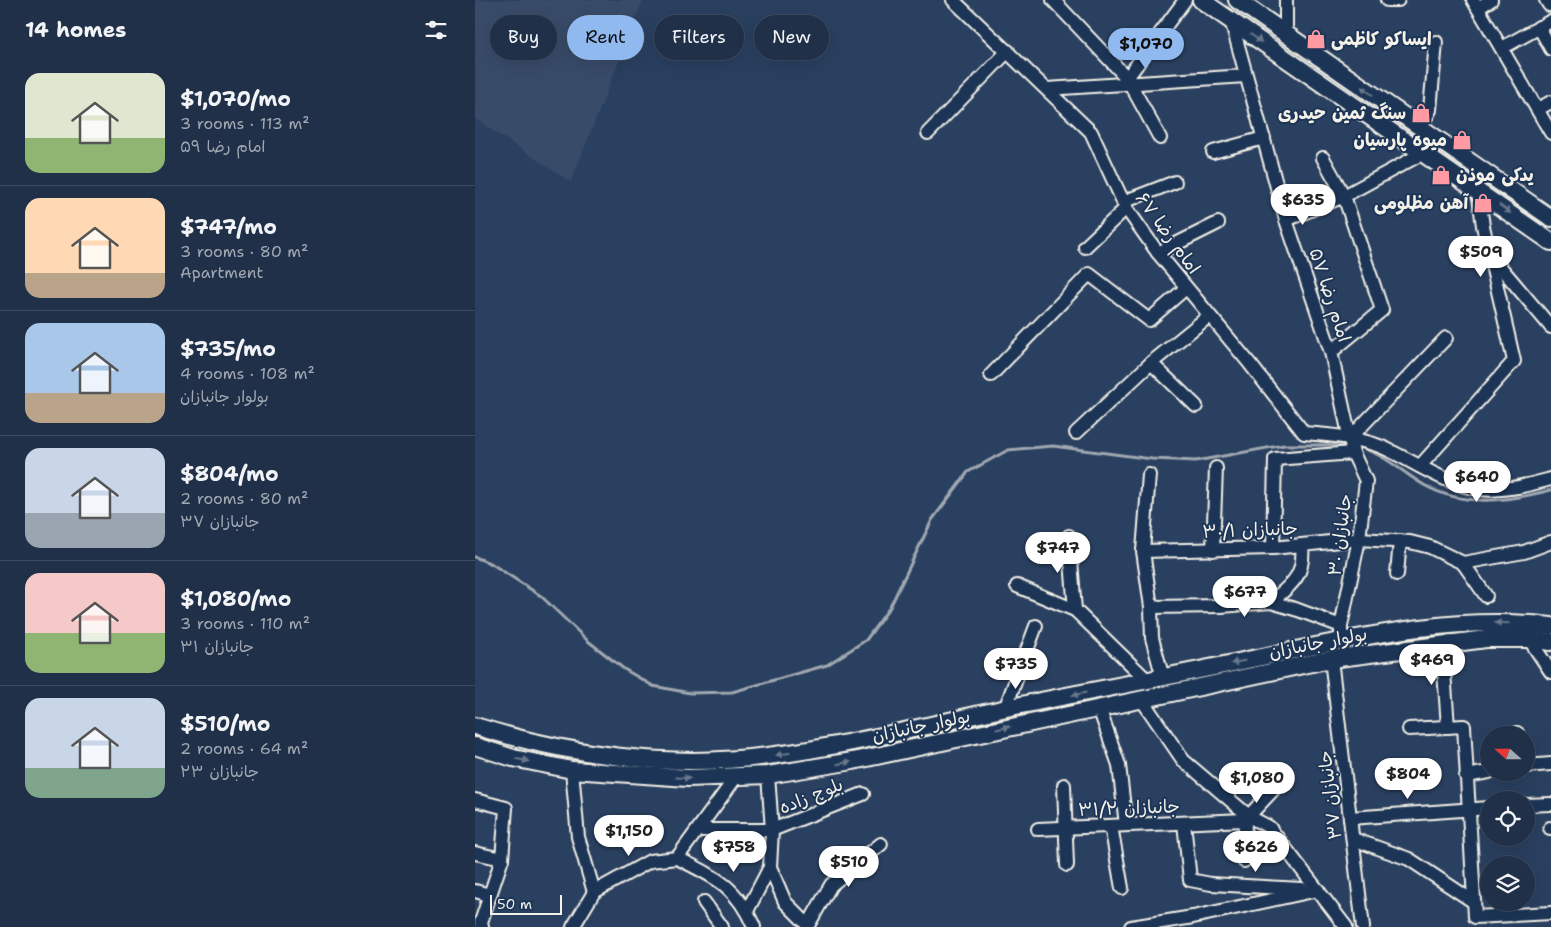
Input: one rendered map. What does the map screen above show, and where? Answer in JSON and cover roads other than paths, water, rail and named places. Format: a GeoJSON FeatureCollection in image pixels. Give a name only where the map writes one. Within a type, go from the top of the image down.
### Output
{"type":"FeatureCollection","features":[{"type":"Feature","properties":{"kind":"main road"},"geometry":{"type":"LineString","coordinates":[[1201,0],[1551,242]]}},
{"type":"Feature","properties":{"kind":"main road"},"geometry":{"type":"LineString","coordinates":[[1237,0],[1551,218]]}},
{"type":"Feature","properties":{"kind":"main road","name":"بولوار جانبازان"},"geometry":{"type":"LineString","coordinates":[[475,726],[519,740],[575,752],[687,761],[765,756],[846,744],[1005,708],[1155,680],[1341,633],[1482,623],[1551,626]]}},
{"type":"Feature","properties":{"kind":"main road","name":"بولوار جانبازان"},"geometry":{"type":"LineString","coordinates":[[475,746],[513,758],[572,770],[688,778],[768,775],[853,761],[1331,659],[1486,638],[1529,639],[1551,642]]}},
{"type":"Feature","properties":{"kind":"main road"},"geometry":{"type":"LineString","coordinates":[[1021,705],[1026,723]]}},
{"type":"Feature","properties":{"kind":"street","name":"امام رضا ۶۷"},"geometry":{"type":"LineString","coordinates":[[953,0],[1091,132],[1125,205],[1157,253],[1304,433],[1351,437],[1381,447],[1459,484],[1479,489],[1511,488],[1551,479]]}},
{"type":"Feature","properties":{"kind":"street"},"geometry":{"type":"LineString","coordinates":[[1053,0],[1129,82],[1160,138]]}},
{"type":"Feature","properties":{"kind":"street"},"geometry":{"type":"LineString","coordinates":[[1129,82],[1185,0]]}},
{"type":"Feature","properties":{"kind":"street"},"geometry":{"type":"LineString","coordinates":[[1286,0],[1287,34]]}},
{"type":"Feature","properties":{"kind":"street"},"geometry":{"type":"LineString","coordinates":[[1387,0],[1398,0]]}},
{"type":"Feature","properties":{"kind":"street"},"geometry":{"type":"LineString","coordinates":[[1491,0],[1476,4],[1551,133]]}},
{"type":"Feature","properties":{"kind":"street","name":"امام رضا ۵۷"},"geometry":{"type":"LineString","coordinates":[[1231,20],[1286,220],[1331,352],[1351,437]]}},
{"type":"Feature","properties":{"kind":"street"},"geometry":{"type":"LineString","coordinates":[[1502,48],[1551,21]]}},
{"type":"Feature","properties":{"kind":"street"},"geometry":{"type":"LineString","coordinates":[[1539,27],[1551,48]]}},
{"type":"Feature","properties":{"kind":"street"},"geometry":{"type":"LineString","coordinates":[[1420,128],[1430,110],[1436,42]]}},
{"type":"Feature","properties":{"kind":"street"},"geometry":{"type":"LineString","coordinates":[[928,133],[1008,51]]}},
{"type":"Feature","properties":{"kind":"street"},"geometry":{"type":"LineString","coordinates":[[1047,89],[1129,82],[1246,76]]}},
{"type":"Feature","properties":{"kind":"street"},"geometry":{"type":"LineString","coordinates":[[1538,109],[1551,102]]}},
{"type":"Feature","properties":{"kind":"street"},"geometry":{"type":"LineString","coordinates":[[1213,152],[1264,138]]}},
{"type":"Feature","properties":{"kind":"street"},"geometry":{"type":"LineString","coordinates":[[1286,220],[1344,196],[1423,153]]}},
{"type":"Feature","properties":{"kind":"street"},"geometry":{"type":"LineString","coordinates":[[1323,158],[1344,196],[1382,310],[1331,352]]}},
{"type":"Feature","properties":{"kind":"street"},"geometry":{"type":"LineString","coordinates":[[1085,247],[1125,205],[1175,182]]}},
{"type":"Feature","properties":{"kind":"street"},"geometry":{"type":"LineString","coordinates":[[1420,466],[1514,361],[1490,255],[1478,190]]}},
{"type":"Feature","properties":{"kind":"street"},"geometry":{"type":"LineString","coordinates":[[1157,253],[1218,223]]}},
{"type":"Feature","properties":{"kind":"street"},"geometry":{"type":"LineString","coordinates":[[1490,255],[1551,327]]}},
{"type":"Feature","properties":{"kind":"street"},"geometry":{"type":"LineString","coordinates":[[991,375],[1089,274],[1149,320],[1186,288]]}},
{"type":"Feature","properties":{"kind":"street"},"geometry":{"type":"LineString","coordinates":[[1076,433],[1151,363],[1209,316]]}},
{"type":"Feature","properties":{"kind":"street"},"geometry":{"type":"LineString","coordinates":[[1351,437],[1445,338]]}},
{"type":"Feature","properties":{"kind":"street"},"geometry":{"type":"LineString","coordinates":[[1151,363],[1196,406]]}},
{"type":"Feature","properties":{"kind":"street","name":"جانبازان ۳۰"},"geometry":{"type":"LineString","coordinates":[[1341,633],[1359,539],[1366,481],[1353,453],[1351,437]]}},
{"type":"Feature","properties":{"kind":"street"},"geometry":{"type":"LineString","coordinates":[[1273,548],[1275,459],[1353,453]]}},
{"type":"Feature","properties":{"kind":"street"},"geometry":{"type":"LineString","coordinates":[[1213,550],[1216,468]]}},
{"type":"Feature","properties":{"kind":"street"},"geometry":{"type":"LineString","coordinates":[[1149,476],[1143,551],[1151,607],[1155,680]]}},
{"type":"Feature","properties":{"kind":"street"},"geometry":{"type":"LineString","coordinates":[[1069,536],[1075,610]]}},
{"type":"Feature","properties":{"kind":"street","name":"جانبازان ۳۰/۱"},"geometry":{"type":"LineString","coordinates":[[1143,551],[1273,548],[1359,539],[1400,541],[1430,547],[1463,563]]}},
{"type":"Feature","properties":{"kind":"street"},"geometry":{"type":"LineString","coordinates":[[1397,574],[1400,541]]}},
{"type":"Feature","properties":{"kind":"street"},"geometry":{"type":"LineString","coordinates":[[1486,596],[1463,563],[1524,552],[1551,542]]}},
{"type":"Feature","properties":{"kind":"street"},"geometry":{"type":"LineString","coordinates":[[1271,602],[1295,582],[1303,560],[1302,546]]}},
{"type":"Feature","properties":{"kind":"street"},"geometry":{"type":"LineString","coordinates":[[1017,586],[1075,610],[1155,680]]}},
{"type":"Feature","properties":{"kind":"street"},"geometry":{"type":"LineString","coordinates":[[1151,607],[1221,606],[1271,602],[1298,610],[1341,633]]}},
{"type":"Feature","properties":{"kind":"street"},"geometry":{"type":"LineString","coordinates":[[1005,708],[1036,626]]}},
{"type":"Feature","properties":{"kind":"street"},"geometry":{"type":"LineString","coordinates":[[1529,639],[1551,672]]}},
{"type":"Feature","properties":{"kind":"street"},"geometry":{"type":"LineString","coordinates":[[1442,643],[1448,727]]}},
{"type":"Feature","properties":{"kind":"street","name":"جانبازان ۳۷"},"geometry":{"type":"LineString","coordinates":[[1331,659],[1363,927]]}},
{"type":"Feature","properties":{"kind":"street"},"geometry":{"type":"LineString","coordinates":[[1142,700],[1183,760],[1247,819],[1269,827],[1346,927]]}},
{"type":"Feature","properties":{"kind":"street"},"geometry":{"type":"LineString","coordinates":[[1099,708],[1119,764],[1126,825]]}},
{"type":"Feature","properties":{"kind":"street"},"geometry":{"type":"LineString","coordinates":[[1409,729],[1464,726],[1475,917],[1551,913]]}},
{"type":"Feature","properties":{"kind":"street"},"geometry":{"type":"LineString","coordinates":[[1535,765],[1551,764]]}},
{"type":"Feature","properties":{"kind":"street"},"geometry":{"type":"LineString","coordinates":[[572,770],[578,837],[594,892]]}},
{"type":"Feature","properties":{"kind":"street"},"geometry":{"type":"LineString","coordinates":[[1466,776],[1480,774]]}},
{"type":"Feature","properties":{"kind":"street"},"geometry":{"type":"LineString","coordinates":[[747,911],[769,867],[772,830],[768,775]]}},
{"type":"Feature","properties":{"kind":"street"},"geometry":{"type":"LineString","coordinates":[[677,858],[736,777]]}},
{"type":"Feature","properties":{"kind":"street"},"geometry":{"type":"LineString","coordinates":[[1064,785],[1067,865]]}},
{"type":"Feature","properties":{"kind":"street"},"geometry":{"type":"LineString","coordinates":[[1244,860],[1247,819],[1273,790]]}},
{"type":"Feature","properties":{"kind":"street","name":"بلوچ زاده"},"geometry":{"type":"LineString","coordinates":[[772,830],[863,794]]}},
{"type":"Feature","properties":{"kind":"street"},"geometry":{"type":"LineString","coordinates":[[475,800],[506,808],[502,859],[490,894],[482,927]]}},
{"type":"Feature","properties":{"kind":"street"},"geometry":{"type":"LineString","coordinates":[[1535,805],[1551,804]]}},
{"type":"Feature","properties":{"kind":"street"},"geometry":{"type":"LineString","coordinates":[[1350,818],[1480,809]]}},
{"type":"Feature","properties":{"kind":"street","name":"جانبازان ۳۱/۲"},"geometry":{"type":"LineString","coordinates":[[1038,829],[1247,819]]}},
{"type":"Feature","properties":{"kind":"street"},"geometry":{"type":"LineString","coordinates":[[1185,823],[1190,880],[1211,884],[1318,890]]}},
{"type":"Feature","properties":{"kind":"street"},"geometry":{"type":"LineString","coordinates":[[1111,826],[1122,888]]}},
{"type":"Feature","properties":{"kind":"street"},"geometry":{"type":"LineString","coordinates":[[698,830],[772,830]]}},
{"type":"Feature","properties":{"kind":"street"},"geometry":{"type":"LineString","coordinates":[[1353,839],[1409,858],[1474,902]]}},
{"type":"Feature","properties":{"kind":"street"},"geometry":{"type":"LineString","coordinates":[[769,867],[785,902],[807,925],[831,885],[881,844]]}},
{"type":"Feature","properties":{"kind":"street"},"geometry":{"type":"LineString","coordinates":[[475,853],[502,859]]}},
{"type":"Feature","properties":{"kind":"street"},"geometry":{"type":"LineString","coordinates":[[573,927],[594,892],[650,861],[677,858],[721,880],[747,911],[754,927]]}},
{"type":"Feature","properties":{"kind":"street"},"geometry":{"type":"LineString","coordinates":[[1131,927],[1193,917],[1318,890]]}},
{"type":"Feature","properties":{"kind":"street"},"geometry":{"type":"LineString","coordinates":[[475,891],[490,894]]}},
{"type":"Feature","properties":{"kind":"street"},"geometry":{"type":"LineString","coordinates":[[704,902],[721,927]]}},
{"type":"Feature","properties":{"kind":"waterway"},"geometry":{"type":"LineString","coordinates":[[475,557],[492,564],[541,596],[588,641],[624,669],[653,686],[690,693],[732,692],[827,665],[866,640],[890,607],[932,520],[968,472],[1008,450],[1053,446],[1152,459],[1196,461],[1284,445],[1348,445]]}},
{"type":"Feature","properties":{"kind":"waterway"},"geometry":{"type":"LineString","coordinates":[[1354,446],[1383,457],[1424,485],[1455,497],[1471,500],[1503,499],[1551,490]]}},
{"type":"Feature","properties":{"kind":"place","name":"ایساکو کاظمی"},"geometry":{"type":"Point","coordinates":[1316,39]}},
{"type":"Feature","properties":{"kind":"place","name":"سنگ ثمین حیدری"},"geometry":{"type":"Point","coordinates":[1421,113]}},
{"type":"Feature","properties":{"kind":"place","name":"میوه پارسیان"},"geometry":{"type":"Point","coordinates":[1462,140]}},
{"type":"Feature","properties":{"kind":"place","name":"یدکی موذن"},"geometry":{"type":"Point","coordinates":[1441,175]}},
{"type":"Feature","properties":{"kind":"place","name":"آهن مظلومی"},"geometry":{"type":"Point","coordinates":[1483,203]}}]}
